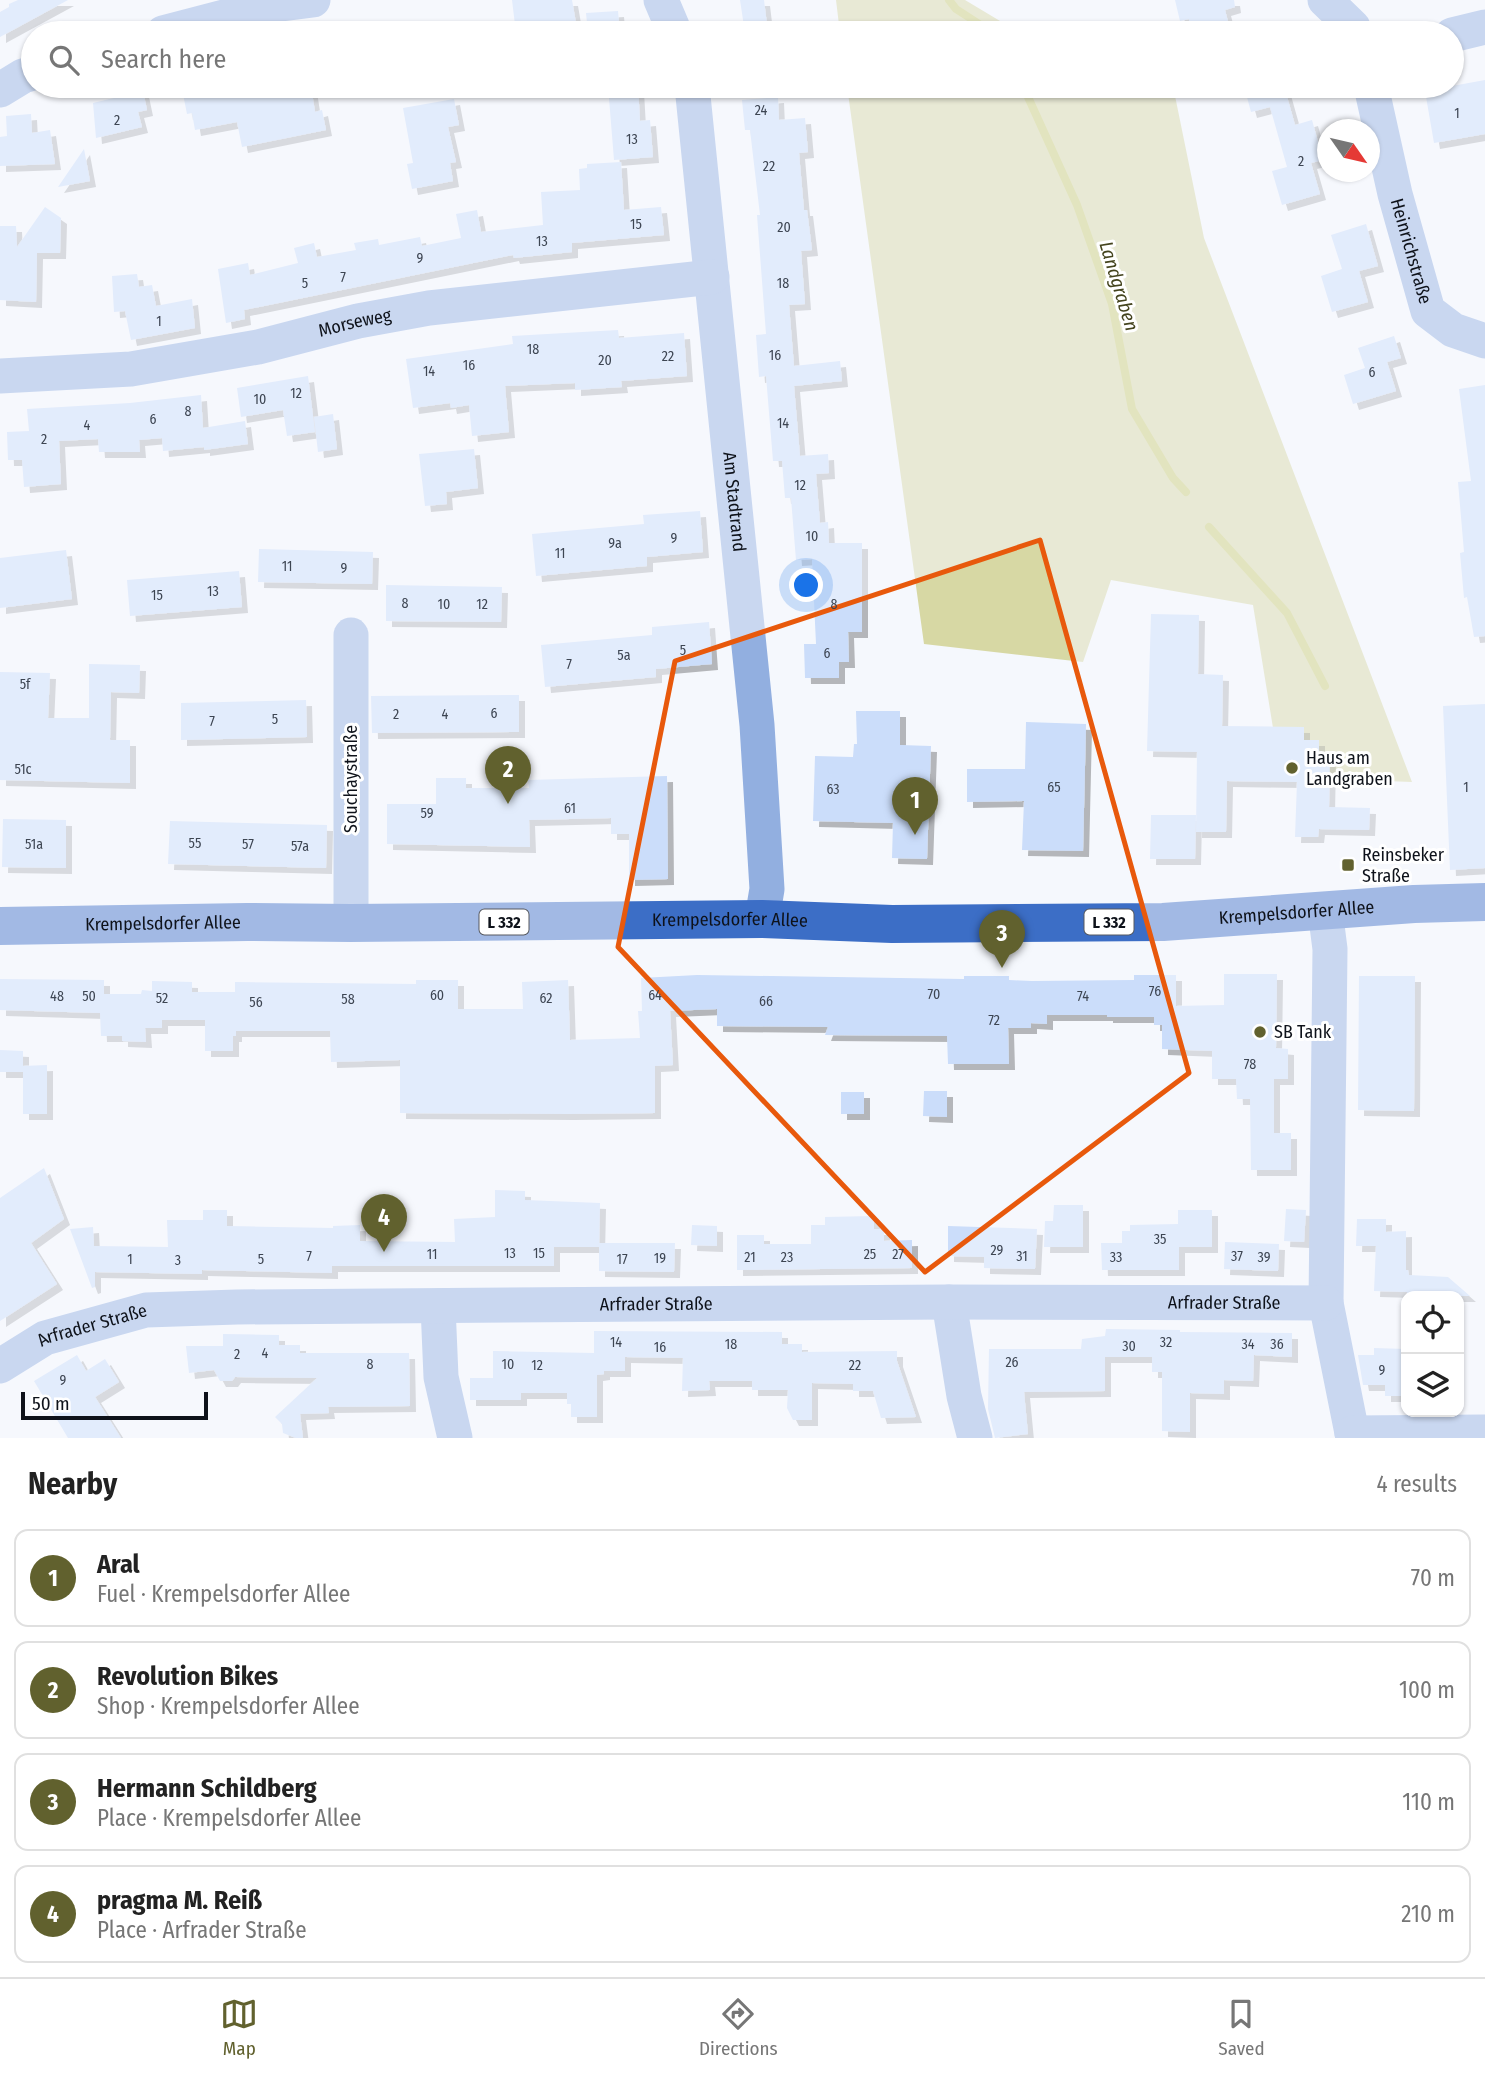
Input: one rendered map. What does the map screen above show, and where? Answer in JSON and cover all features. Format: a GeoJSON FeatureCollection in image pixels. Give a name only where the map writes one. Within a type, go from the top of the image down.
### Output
{"type":"FeatureCollection","features":[{"type":"Feature","properties":{"kind":"main road","name":"Krempelsdorfer Allee"},"geometry":{"type":"LineString","coordinates":[[0,926],[762,919],[892,925],[1164,922],[1414,904],[1472,903]]}},
{"type":"Feature","properties":{"kind":"street"},"geometry":{"type":"LineString","coordinates":[[209,21],[266,6],[313,0]]}},
{"type":"Feature","properties":{"kind":"street"},"geometry":{"type":"LineString","coordinates":[[661,0],[670,21]]}},
{"type":"Feature","properties":{"kind":"street"},"geometry":{"type":"LineString","coordinates":[[1325,0],[1347,21]]}},
{"type":"Feature","properties":{"kind":"street"},"geometry":{"type":"LineString","coordinates":[[1464,31],[1485,27]]}},
{"type":"Feature","properties":{"kind":"street"},"geometry":{"type":"LineString","coordinates":[[0,90],[21,77]]}},
{"type":"Feature","properties":{"kind":"street","name":"Am Stadtrand"},"geometry":{"type":"LineString","coordinates":[[693,98],[757,725],[767,889],[762,919]]}},
{"type":"Feature","properties":{"kind":"street","name":"Heinrichstraße"},"geometry":{"type":"LineString","coordinates":[[1374,98],[1395,194],[1428,311],[1453,330],[1485,341]]}},
{"type":"Feature","properties":{"kind":"street","name":"Morseweg"},"geometry":{"type":"LineString","coordinates":[[0,376],[131,369],[258,347],[358,321],[429,308],[712,277]]}},
{"type":"Feature","properties":{"kind":"street","name":"Souchaystraße"},"geometry":{"type":"LineString","coordinates":[[351,635],[351,923]]}},
{"type":"Feature","properties":{"kind":"street"},"geometry":{"type":"LineString","coordinates":[[1325,910],[1330,949],[1326,1303],[1353,1436],[1485,1432]]}},
{"type":"Feature","properties":{"kind":"street"},"geometry":{"type":"LineString","coordinates":[[949,1303],[964,1396],[975,1438]]}},
{"type":"Feature","properties":{"kind":"street","name":"Arfrader Straße"},"geometry":{"type":"LineString","coordinates":[[0,1366],[45,1338],[146,1310],[237,1307],[1326,1303]]}},
{"type":"Feature","properties":{"kind":"street"},"geometry":{"type":"LineString","coordinates":[[438,1306],[441,1377],[455,1438]]}},
{"type":"Feature","properties":{"kind":"highlighted area"},"geometry":{"type":"Polygon","coordinates":[[[1040,540],[1189,1073],[925,1272],[618,947],[675,661],[1040,540]]]}},
{"type":"Feature","properties":{"kind":"green space"},"geometry":{"type":"Polygon","coordinates":[[[836,0],[965,0],[1000,21],[839,21],[836,0]]]}},
{"type":"Feature","properties":{"kind":"green space"},"geometry":{"type":"Polygon","coordinates":[[[849,98],[1175,98],[1204,238],[1412,782],[1281,777],[1253,605],[1111,580],[1083,662],[924,644],[849,98]]]}},
{"type":"Feature","properties":{"kind":"building"},"geometry":{"type":"Polygon","coordinates":[[[18,0],[68,0],[29,21],[21,21],[21,26],[0,37],[0,12],[9,7],[9,4],[18,0]]]}},
{"type":"Feature","properties":{"kind":"building"},"geometry":{"type":"Polygon","coordinates":[[[512,0],[572,0],[576,21],[515,21],[512,0]]]}},
{"type":"Feature","properties":{"kind":"building"},"geometry":{"type":"Polygon","coordinates":[[[740,0],[764,0],[767,21],[743,21],[740,0]]]}},
{"type":"Feature","properties":{"kind":"building"},"geometry":{"type":"Polygon","coordinates":[[[1175,0],[1234,0],[1235,7],[1225,10],[1228,21],[1180,21],[1175,0]]]}},
{"type":"Feature","properties":{"kind":"building"},"geometry":{"type":"Polygon","coordinates":[[[618,11],[619,21],[587,21],[586,13],[618,11]]]}},
{"type":"Feature","properties":{"kind":"building"},"geometry":{"type":"Polygon","coordinates":[[[1485,80],[1485,134],[1434,143],[1426,98],[1464,98],[1464,84],[1485,80]]]}},
{"type":"Feature","properties":{"kind":"building"},"geometry":{"type":"Polygon","coordinates":[[[114,98],[144,98],[147,110],[138,112],[142,127],[96,138],[93,103],[114,98]]]}},
{"type":"Feature","properties":{"kind":"building"},"geometry":{"type":"Polygon","coordinates":[[[184,98],[313,98],[315,112],[322,110],[326,130],[242,147],[237,122],[195,130],[192,113],[187,114],[184,98]]]}},
{"type":"Feature","properties":{"kind":"building"},"geometry":{"type":"Polygon","coordinates":[[[609,98],[639,98],[640,121],[650,120],[653,157],[614,160],[609,98]]]}},
{"type":"Feature","properties":{"kind":"building"},"geometry":{"type":"Polygon","coordinates":[[[778,98],[779,120],[805,118],[808,152],[799,153],[804,210],[807,210],[812,250],[801,251],[805,304],[789,305],[794,366],[840,361],[842,381],[794,386],[800,456],[828,454],[829,473],[816,474],[820,523],[828,522],[829,543],[862,543],[862,632],[848,632],[849,662],[839,662],[839,678],[805,678],[804,644],[816,644],[812,559],[796,560],[791,498],[785,498],[782,461],[773,461],[766,376],[759,377],[756,335],[766,334],[757,215],[760,215],[750,130],[745,130],[742,100],[778,98]]]}},
{"type":"Feature","properties":{"kind":"building"},"geometry":{"type":"Polygon","coordinates":[[[1247,98],[1287,98],[1295,125],[1312,120],[1317,138],[1317,162],[1311,163],[1320,194],[1282,205],[1272,171],[1287,167],[1270,107],[1251,112],[1247,98]]]}},
{"type":"Feature","properties":{"kind":"building"},"geometry":{"type":"Polygon","coordinates":[[[454,99],[459,125],[448,127],[456,162],[450,163],[453,181],[412,189],[407,164],[413,163],[403,108],[454,99]]]}},
{"type":"Feature","properties":{"kind":"building"},"geometry":{"type":"Polygon","coordinates":[[[31,114],[32,133],[50,130],[55,164],[0,166],[0,137],[7,136],[6,116],[31,114]]]}},
{"type":"Feature","properties":{"kind":"building"},"geometry":{"type":"Polygon","coordinates":[[[84,149],[90,181],[58,187],[84,149]]]}},
{"type":"Feature","properties":{"kind":"building"},"geometry":{"type":"Polygon","coordinates":[[[621,162],[624,210],[661,207],[664,235],[572,243],[572,252],[514,258],[513,255],[244,310],[245,319],[226,323],[218,269],[248,263],[250,275],[298,263],[294,248],[314,243],[317,257],[356,250],[354,243],[378,239],[379,245],[420,237],[422,246],[461,238],[456,214],[477,210],[481,232],[543,225],[541,192],[580,190],[579,169],[587,168],[587,164],[621,162]]]}},
{"type":"Feature","properties":{"kind":"building"},"geometry":{"type":"Polygon","coordinates":[[[45,207],[61,218],[60,253],[37,253],[36,302],[0,300],[0,226],[16,226],[17,247],[45,207]]]}},
{"type":"Feature","properties":{"kind":"building"},"geometry":{"type":"Polygon","coordinates":[[[1366,224],[1378,266],[1359,271],[1368,302],[1332,312],[1321,276],[1342,269],[1331,235],[1366,224]]]}},
{"type":"Feature","properties":{"kind":"building"},"geometry":{"type":"Polygon","coordinates":[[[137,274],[139,287],[152,285],[156,306],[192,299],[195,328],[131,340],[125,311],[114,312],[112,276],[137,274]]]}},
{"type":"Feature","properties":{"kind":"building"},"geometry":{"type":"Polygon","coordinates":[[[618,330],[619,338],[684,333],[687,376],[621,381],[622,387],[575,390],[575,383],[505,386],[509,432],[472,436],[469,405],[451,408],[450,403],[413,408],[406,359],[513,344],[512,336],[618,330]]]}},
{"type":"Feature","properties":{"kind":"building"},"geometry":{"type":"Polygon","coordinates":[[[1394,336],[1401,358],[1387,362],[1396,391],[1353,404],[1344,375],[1365,368],[1358,348],[1394,336]]]}},
{"type":"Feature","properties":{"kind":"building"},"geometry":{"type":"Polygon","coordinates":[[[308,376],[315,432],[287,436],[283,410],[241,417],[237,388],[308,376]]]}},
{"type":"Feature","properties":{"kind":"building"},"geometry":{"type":"Polygon","coordinates":[[[1485,385],[1485,636],[1474,637],[1467,597],[1464,598],[1460,553],[1464,552],[1458,482],[1471,481],[1459,389],[1485,385]]]}},
{"type":"Feature","properties":{"kind":"building"},"geometry":{"type":"Polygon","coordinates":[[[201,395],[203,428],[245,421],[248,444],[204,450],[204,447],[163,451],[162,438],[139,440],[140,452],[99,452],[98,439],[59,441],[61,484],[24,487],[22,460],[8,460],[7,432],[29,431],[27,409],[130,403],[201,395]]]}},
{"type":"Feature","properties":{"kind":"building"},"geometry":{"type":"Polygon","coordinates":[[[333,414],[337,449],[318,452],[314,417],[333,414]]]}},
{"type":"Feature","properties":{"kind":"building"},"geometry":{"type":"Polygon","coordinates":[[[474,449],[478,488],[446,492],[447,504],[425,506],[419,454],[474,449]]]}},
{"type":"Feature","properties":{"kind":"building"},"geometry":{"type":"Polygon","coordinates":[[[700,511],[703,552],[647,557],[647,566],[536,576],[532,534],[644,524],[643,515],[700,511]]]}},
{"type":"Feature","properties":{"kind":"building"},"geometry":{"type":"Polygon","coordinates":[[[259,549],[373,552],[372,584],[258,582],[259,549]]]}},
{"type":"Feature","properties":{"kind":"building"},"geometry":{"type":"Polygon","coordinates":[[[66,550],[72,599],[0,608],[0,558],[66,550]]]}},
{"type":"Feature","properties":{"kind":"building"},"geometry":{"type":"Polygon","coordinates":[[[239,571],[242,607],[130,616],[127,580],[239,571]]]}},
{"type":"Feature","properties":{"kind":"building"},"geometry":{"type":"Polygon","coordinates":[[[386,585],[502,587],[501,622],[386,621],[386,585]]]}},
{"type":"Feature","properties":{"kind":"building"},"geometry":{"type":"Polygon","coordinates":[[[1151,614],[1199,615],[1198,674],[1223,675],[1222,726],[1304,727],[1304,740],[1319,740],[1319,754],[1330,755],[1329,807],[1370,808],[1369,830],[1319,829],[1318,837],[1295,837],[1297,782],[1227,781],[1226,832],[1196,832],[1197,752],[1147,751],[1151,614]]]}},
{"type":"Feature","properties":{"kind":"building"},"geometry":{"type":"Polygon","coordinates":[[[709,622],[712,664],[656,669],[656,677],[545,687],[541,645],[652,635],[652,627],[709,622]]]}},
{"type":"Feature","properties":{"kind":"building"},"geometry":{"type":"Polygon","coordinates":[[[89,664],[140,665],[139,693],[111,692],[110,740],[130,740],[130,783],[0,780],[0,672],[50,673],[48,718],[89,718],[89,664]]]}},
{"type":"Feature","properties":{"kind":"building"},"geometry":{"type":"Polygon","coordinates":[[[519,695],[519,732],[372,733],[371,696],[519,695]]]}},
{"type":"Feature","properties":{"kind":"building"},"geometry":{"type":"Polygon","coordinates":[[[306,700],[307,737],[181,740],[181,703],[306,700]]]}},
{"type":"Feature","properties":{"kind":"building"},"geometry":{"type":"Polygon","coordinates":[[[1485,704],[1485,868],[1450,870],[1443,706],[1485,704]]]}},
{"type":"Feature","properties":{"kind":"building"},"geometry":{"type":"Polygon","coordinates":[[[856,711],[900,711],[900,745],[931,746],[927,859],[892,858],[893,823],[813,821],[815,756],[853,757],[854,744],[857,744],[856,711]]]}},
{"type":"Feature","properties":{"kind":"building"},"geometry":{"type":"Polygon","coordinates":[[[1026,722],[1086,724],[1083,851],[1022,850],[1024,801],[967,802],[967,769],[1025,769],[1026,722]]]}},
{"type":"Feature","properties":{"kind":"building"},"geometry":{"type":"Polygon","coordinates":[[[667,776],[668,879],[629,880],[629,834],[611,834],[611,818],[529,820],[530,847],[387,844],[387,804],[436,804],[436,778],[466,778],[466,788],[529,788],[528,780],[667,776]]]}},
{"type":"Feature","properties":{"kind":"building"},"geometry":{"type":"Polygon","coordinates":[[[1151,815],[1196,815],[1195,859],[1150,859],[1151,815]]]}},
{"type":"Feature","properties":{"kind":"building"},"geometry":{"type":"Polygon","coordinates":[[[3,819],[66,820],[66,868],[2,867],[3,819]]]}},
{"type":"Feature","properties":{"kind":"building"},"geometry":{"type":"Polygon","coordinates":[[[170,821],[327,825],[326,868],[168,864],[170,821]]]}},
{"type":"Feature","properties":{"kind":"building"},"geometry":{"type":"Polygon","coordinates":[[[1224,974],[1277,974],[1276,1048],[1288,1049],[1288,1079],[1274,1079],[1274,1133],[1291,1133],[1291,1170],[1251,1170],[1250,1099],[1237,1099],[1236,1079],[1212,1079],[1212,1051],[1162,1049],[1162,1025],[1154,1025],[1154,1017],[1047,1015],[1047,1024],[1031,1023],[1031,1028],[1008,1028],[1009,1064],[948,1064],[947,1036],[825,1035],[828,1027],[717,1026],[717,1009],[670,1011],[673,1065],[655,1066],[655,1113],[400,1113],[400,1060],[331,1062],[330,1031],[236,1031],[236,1036],[233,1036],[233,1051],[205,1051],[205,1020],[162,1020],[162,1028],[145,1028],[146,1042],[122,1041],[122,1036],[101,1036],[100,1013],[0,1010],[0,979],[104,980],[104,994],[141,994],[142,990],[152,991],[152,981],[192,982],[192,992],[235,992],[235,982],[416,984],[416,980],[458,980],[458,1009],[523,1009],[522,982],[568,980],[570,1040],[640,1038],[638,1011],[642,1011],[641,978],[697,975],[964,979],[964,976],[1009,976],[1009,980],[1032,981],[1134,980],[1134,975],[1176,975],[1176,1006],[1224,1005],[1224,974]]]}},
{"type":"Feature","properties":{"kind":"building"},"geometry":{"type":"Polygon","coordinates":[[[1359,976],[1415,976],[1414,1111],[1358,1110],[1359,976]]]}},
{"type":"Feature","properties":{"kind":"building"},"geometry":{"type":"Polygon","coordinates":[[[0,1050],[23,1051],[23,1066],[47,1065],[47,1114],[23,1114],[23,1072],[0,1072],[0,1050]]]}},
{"type":"Feature","properties":{"kind":"building"},"geometry":{"type":"Polygon","coordinates":[[[924,1091],[947,1091],[947,1117],[923,1116],[924,1091]]]}},
{"type":"Feature","properties":{"kind":"building"},"geometry":{"type":"Polygon","coordinates":[[[841,1092],[864,1092],[864,1114],[841,1114],[841,1092]]]}},
{"type":"Feature","properties":{"kind":"building"},"geometry":{"type":"Polygon","coordinates":[[[44,1168],[64,1219],[31,1243],[57,1284],[0,1321],[0,1198],[44,1168]]]}},
{"type":"Feature","properties":{"kind":"building"},"geometry":{"type":"Polygon","coordinates":[[[495,1190],[525,1191],[525,1200],[600,1203],[599,1247],[554,1247],[554,1266],[332,1266],[332,1273],[202,1270],[202,1274],[95,1272],[95,1287],[92,1288],[70,1229],[93,1227],[94,1246],[168,1247],[167,1220],[203,1220],[203,1210],[227,1210],[227,1226],[333,1228],[360,1225],[360,1241],[455,1242],[454,1219],[495,1217],[495,1190]]]}},
{"type":"Feature","properties":{"kind":"building"},"geometry":{"type":"Polygon","coordinates":[[[1054,1205],[1083,1205],[1083,1247],[1044,1247],[1045,1221],[1053,1221],[1054,1205]]]}},
{"type":"Feature","properties":{"kind":"building"},"geometry":{"type":"Polygon","coordinates":[[[1286,1209],[1306,1210],[1304,1242],[1284,1241],[1286,1209]]]}},
{"type":"Feature","properties":{"kind":"building"},"geometry":{"type":"Polygon","coordinates":[[[1178,1210],[1212,1210],[1212,1247],[1179,1247],[1179,1270],[1102,1270],[1101,1243],[1122,1243],[1122,1231],[1130,1231],[1130,1225],[1178,1224],[1178,1210]]]}},
{"type":"Feature","properties":{"kind":"building"},"geometry":{"type":"Polygon","coordinates":[[[874,1216],[874,1229],[884,1229],[884,1241],[912,1240],[912,1268],[737,1270],[737,1235],[764,1235],[764,1244],[811,1244],[811,1225],[825,1225],[825,1217],[874,1216]]]}},
{"type":"Feature","properties":{"kind":"building"},"geometry":{"type":"Polygon","coordinates":[[[1357,1219],[1386,1219],[1386,1232],[1406,1231],[1406,1270],[1409,1275],[1448,1277],[1470,1296],[1464,1296],[1464,1291],[1374,1291],[1376,1246],[1356,1246],[1357,1219]]]}},
{"type":"Feature","properties":{"kind":"building"},"geometry":{"type":"Polygon","coordinates":[[[692,1225],[717,1226],[717,1246],[691,1245],[692,1225]]]}},
{"type":"Feature","properties":{"kind":"building"},"geometry":{"type":"Polygon","coordinates":[[[948,1226],[1037,1229],[1035,1269],[984,1268],[984,1257],[948,1256],[948,1226]]]}},
{"type":"Feature","properties":{"kind":"building"},"geometry":{"type":"Polygon","coordinates":[[[1225,1242],[1279,1244],[1278,1271],[1224,1269],[1225,1242]]]}},
{"type":"Feature","properties":{"kind":"building"},"geometry":{"type":"Polygon","coordinates":[[[599,1243],[675,1243],[674,1272],[599,1271],[599,1243]]]}},
{"type":"Feature","properties":{"kind":"building"},"geometry":{"type":"Polygon","coordinates":[[[1106,1329],[1292,1333],[1292,1357],[1254,1355],[1253,1381],[1224,1380],[1224,1394],[1190,1393],[1190,1432],[1162,1431],[1162,1372],[1152,1372],[1152,1357],[1105,1357],[1105,1391],[1024,1392],[1028,1434],[995,1438],[988,1409],[989,1349],[1081,1349],[1082,1339],[1105,1336],[1106,1329]]]}},
{"type":"Feature","properties":{"kind":"building"},"geometry":{"type":"Polygon","coordinates":[[[594,1331],[782,1332],[782,1344],[802,1344],[802,1352],[897,1351],[897,1361],[916,1417],[881,1418],[873,1391],[853,1391],[853,1384],[812,1383],[812,1420],[793,1420],[787,1408],[788,1390],[752,1390],[752,1381],[709,1381],[710,1390],[682,1391],[683,1358],[625,1357],[625,1371],[604,1371],[604,1374],[597,1375],[597,1417],[571,1417],[571,1404],[567,1404],[567,1393],[521,1393],[521,1400],[470,1400],[470,1378],[493,1378],[493,1351],[594,1353],[594,1331]]]}},
{"type":"Feature","properties":{"kind":"building"},"geometry":{"type":"Polygon","coordinates":[[[223,1334],[279,1335],[279,1345],[300,1345],[300,1353],[409,1353],[410,1406],[328,1407],[329,1413],[300,1414],[303,1438],[283,1433],[282,1424],[275,1417],[317,1378],[235,1377],[232,1381],[220,1381],[214,1370],[189,1373],[186,1346],[223,1346],[223,1334]]]}},
{"type":"Feature","properties":{"kind":"building"},"geometry":{"type":"Polygon","coordinates":[[[1374,1348],[1401,1349],[1401,1396],[1385,1396],[1385,1385],[1363,1385],[1358,1355],[1374,1355],[1374,1348]]]}},
{"type":"Feature","properties":{"kind":"building"},"geometry":{"type":"Polygon","coordinates":[[[77,1355],[86,1371],[105,1359],[119,1382],[95,1397],[121,1438],[68,1438],[34,1381],[77,1355]]]}},
{"type":"Feature","properties":{"kind":"waterway","name":"Landgraben"},"geometry":{"type":"LineString","coordinates":[[949,0],[956,9],[974,21]]}},
{"type":"Feature","properties":{"kind":"waterway","name":"Landgraben"},"geometry":{"type":"LineString","coordinates":[[1028,98],[1077,205],[1112,304],[1132,409],[1173,478],[1186,492]]}},
{"type":"Feature","properties":{"kind":"waterway","name":"Landgraben"},"geometry":{"type":"LineString","coordinates":[[1209,527],[1287,613],[1325,686]]}},
{"type":"Feature","properties":{"kind":"place","name":"Haus am Landgraben"},"geometry":{"type":"Point","coordinates":[1292,768]}},
{"type":"Feature","properties":{"kind":"place","name":"Revolution Bikes"},"geometry":{"type":"Point","coordinates":[508,804]}},
{"type":"Feature","properties":{"kind":"place","name":"Aral"},"geometry":{"type":"Point","coordinates":[915,835]}},
{"type":"Feature","properties":{"kind":"place","name":"Reinsbeker Straße"},"geometry":{"type":"Point","coordinates":[1348,865]}},
{"type":"Feature","properties":{"kind":"place","name":"Hermann Schildberg"},"geometry":{"type":"Point","coordinates":[1002,968]}},
{"type":"Feature","properties":{"kind":"place","name":"SB Tank"},"geometry":{"type":"Point","coordinates":[1260,1032]}},
{"type":"Feature","properties":{"kind":"place","name":"pragma M. Reiß"},"geometry":{"type":"Point","coordinates":[384,1252]}}]}
